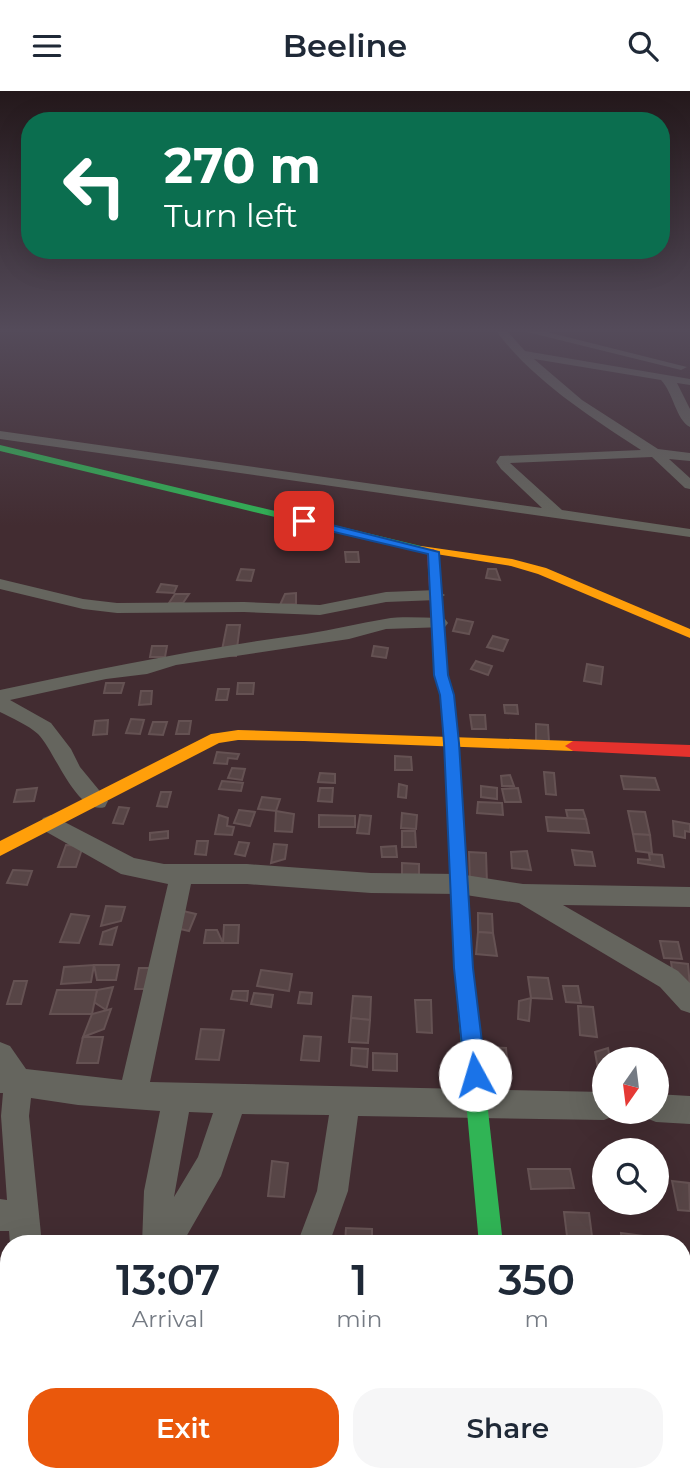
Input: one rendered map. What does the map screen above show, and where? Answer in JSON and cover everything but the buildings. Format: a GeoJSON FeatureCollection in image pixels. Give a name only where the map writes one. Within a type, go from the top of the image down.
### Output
{"type":"FeatureCollection","features":[{"type":"Feature","properties":{"kind":"street"},"geometry":{"type":"LineString","coordinates":[[570,396],[655,453],[690,485]]}},
{"type":"Feature","properties":{"kind":"street"},"geometry":{"type":"LineString","coordinates":[[678,396],[690,423]]}},
{"type":"Feature","properties":{"kind":"street"},"geometry":{"type":"LineString","coordinates":[[0,435],[690,533]]}},
{"type":"Feature","properties":{"kind":"street"},"geometry":{"type":"LineString","coordinates":[[0,448],[433,552],[512,562],[542,571],[690,634]]}},
{"type":"Feature","properties":{"kind":"street"},"geometry":{"type":"LineString","coordinates":[[558,515],[506,466],[503,462],[505,459],[519,456],[598,457],[655,453],[690,457]]}},
{"type":"Feature","properties":{"kind":"street"},"geometry":{"type":"LineString","coordinates":[[433,552],[441,675],[447,695],[452,743],[463,968],[490,1235]]}},
{"type":"Feature","properties":{"kind":"street"},"geometry":{"type":"LineString","coordinates":[[0,584],[83,604],[128,609],[244,607],[320,610],[386,597],[437,595]]}},
{"type":"Feature","properties":{"kind":"street"},"geometry":{"type":"LineString","coordinates":[[0,696],[226,650],[349,633],[386,624],[439,622]]}},
{"type":"Feature","properties":{"kind":"street"},"geometry":{"type":"LineString","coordinates":[[0,703],[44,728],[64,754],[71,771],[97,801]]}},
{"type":"Feature","properties":{"kind":"street"},"geometry":{"type":"LineString","coordinates":[[0,849],[216,738],[237,735],[690,751]]}},
{"type":"Feature","properties":{"kind":"street"},"geometry":{"type":"LineString","coordinates":[[51,824],[130,867],[164,874],[247,873],[371,883],[459,884],[523,894],[690,897]]}},
{"type":"Feature","properties":{"kind":"street"},"geometry":{"type":"LineString","coordinates":[[133,1094],[182,874]]}},
{"type":"Feature","properties":{"kind":"street"},"geometry":{"type":"LineString","coordinates":[[523,894],[674,982],[690,1001]]}},
{"type":"Feature","properties":{"kind":"street"},"geometry":{"type":"LineString","coordinates":[[0,1056],[9,1080],[15,1117],[10,1177],[17,1225]]}},
{"type":"Feature","properties":{"kind":"street"},"geometry":{"type":"LineString","coordinates":[[9,1080],[87,1092],[232,1100],[478,1101],[592,1106]]}},
{"type":"Feature","properties":{"kind":"street"},"geometry":{"type":"LineString","coordinates":[[156,1235],[162,1180],[177,1097]]}},
{"type":"Feature","properties":{"kind":"street"},"geometry":{"type":"LineString","coordinates":[[318,1235],[326,1220],[337,1180],[345,1099]]}},
{"type":"Feature","properties":{"kind":"street"},"geometry":{"type":"LineString","coordinates":[[169,1235],[210,1165],[232,1100]]}},
{"type":"Feature","properties":{"kind":"street"},"geometry":{"type":"LineString","coordinates":[[669,1109],[690,1110]]}},
{"type":"Feature","properties":{"kind":"traffic: fast"},"geometry":{"type":"LineString","coordinates":[[0,448],[421,549]]}},
{"type":"Feature","properties":{"kind":"traffic: fast"},"geometry":{"type":"LineString","coordinates":[[457,855],[463,968],[490,1235]]}},
{"type":"Feature","properties":{"kind":"traffic: slow"},"geometry":{"type":"LineString","coordinates":[[421,549],[512,563],[542,571],[690,634]]}},
{"type":"Feature","properties":{"kind":"traffic: slow"},"geometry":{"type":"LineString","coordinates":[[0,849],[216,738],[238,735],[304,736],[573,746]]}},
{"type":"Feature","properties":{"kind":"traffic: jam"},"geometry":{"type":"LineString","coordinates":[[433,552],[441,675],[447,695],[452,743],[457,855]]}},
{"type":"Feature","properties":{"kind":"traffic: jam"},"geometry":{"type":"LineString","coordinates":[[573,746],[690,751]]}},
{"type":"Feature","properties":{"kind":"route"},"geometry":{"type":"LineString","coordinates":[[304,521],[433,552],[441,675],[447,695],[452,743],[463,968],[475,1075]]}}]}
